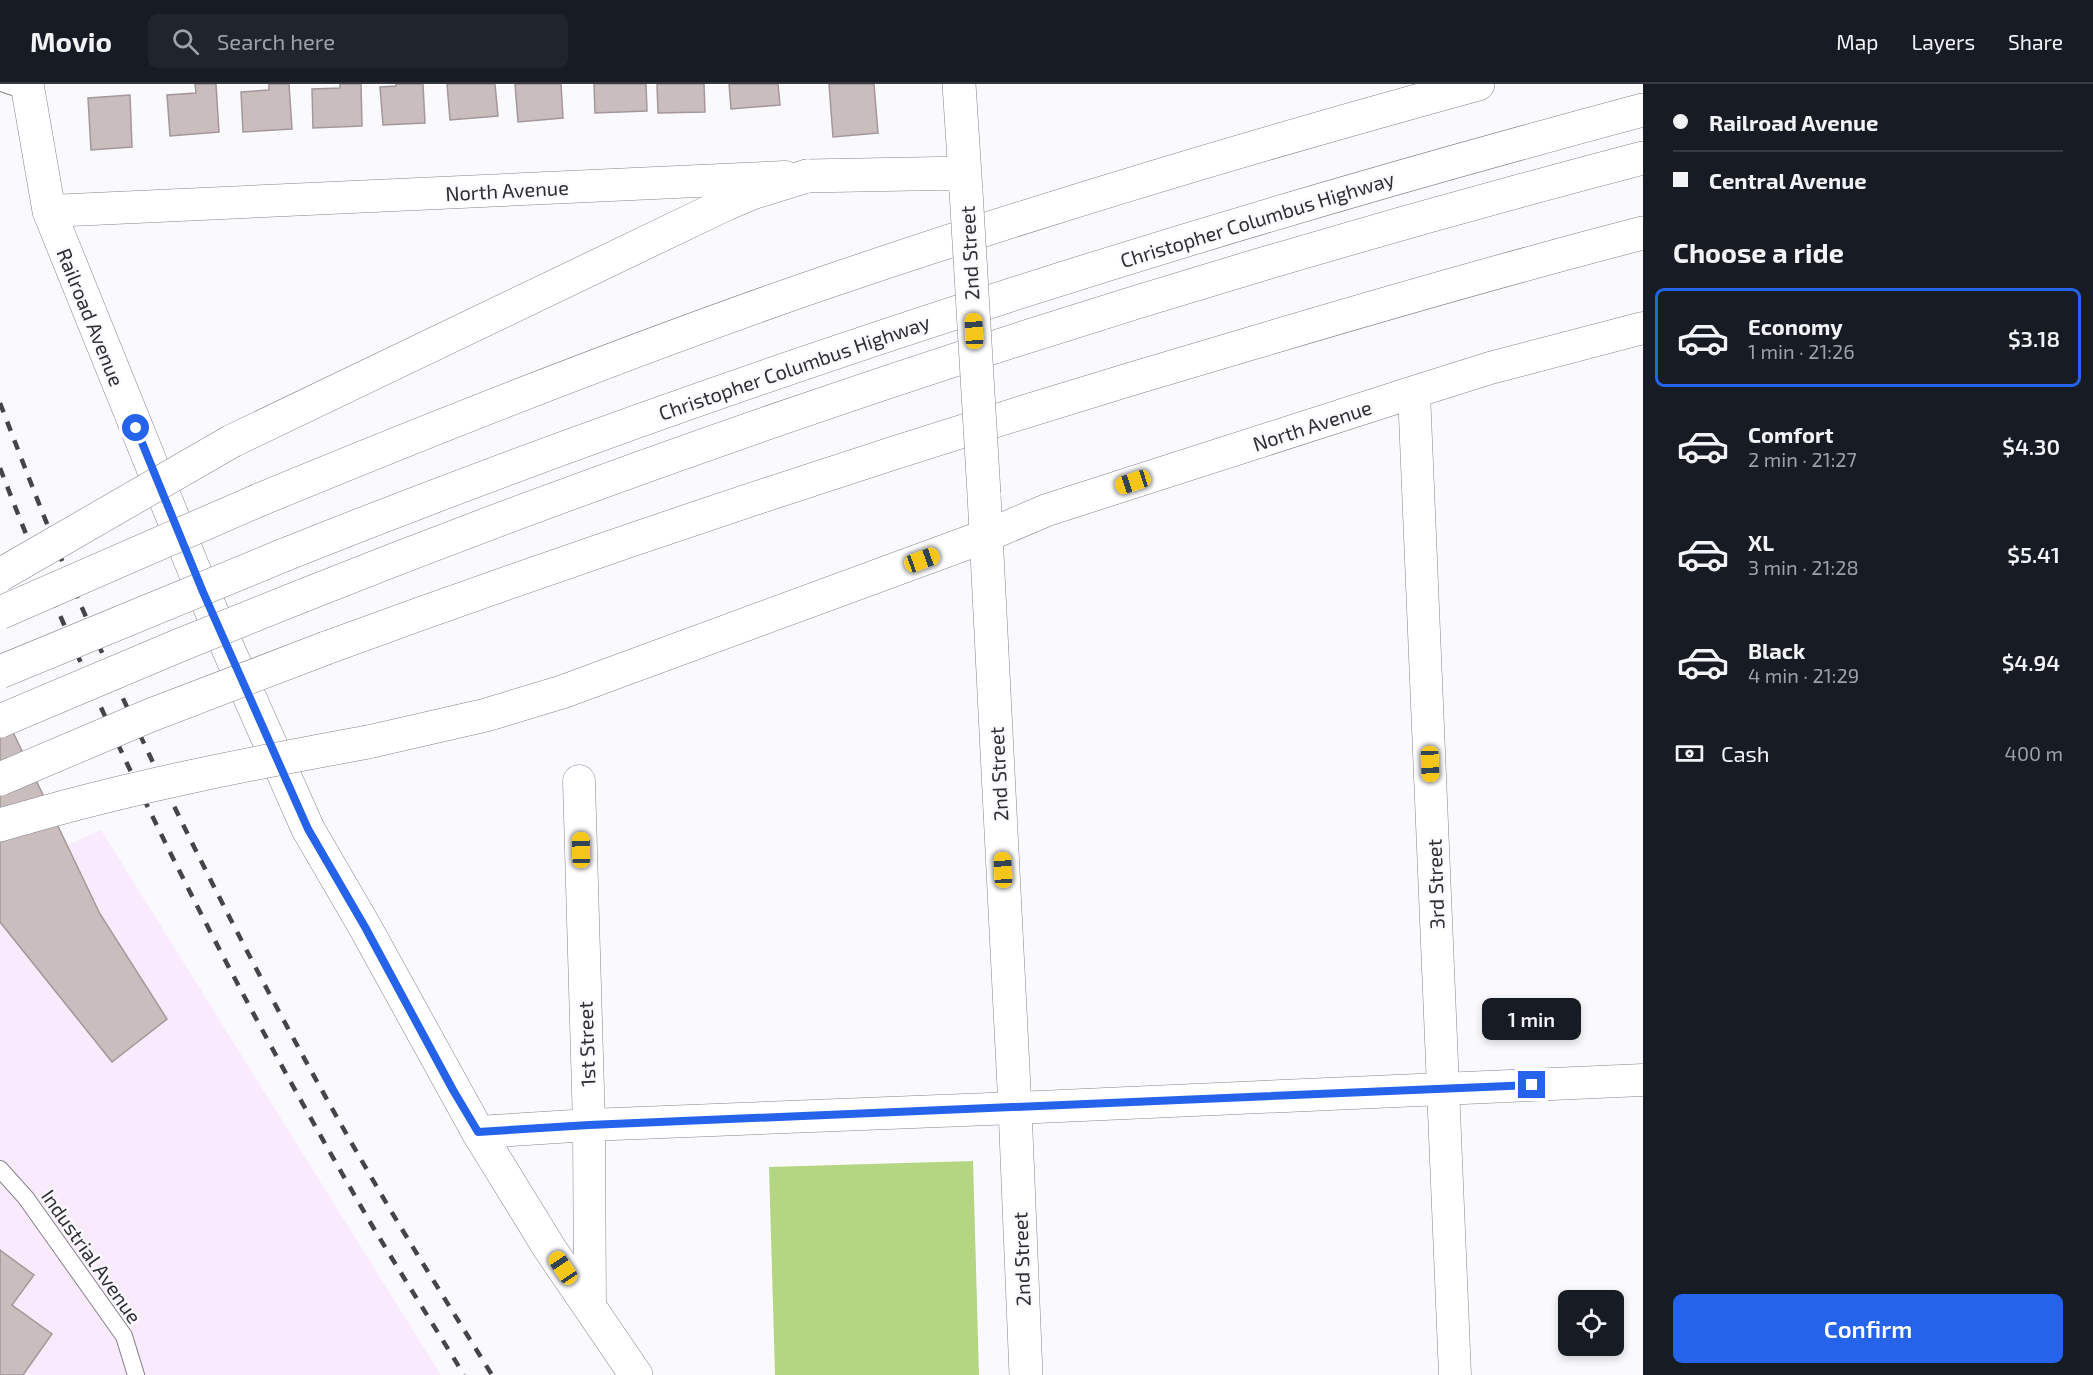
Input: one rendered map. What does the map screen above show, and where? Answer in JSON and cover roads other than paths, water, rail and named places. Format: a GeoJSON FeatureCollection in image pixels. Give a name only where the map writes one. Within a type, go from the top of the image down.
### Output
{"type":"FeatureCollection","features":[{"type":"Feature","properties":{"kind":"main road","name":"2nd Street"},"geometry":{"type":"LineString","coordinates":[[959,84],[984,494],[1016,1108],[1026,1375]]}},
{"type":"Feature","properties":{"kind":"main road"},"geometry":{"type":"LineString","coordinates":[[0,613],[259,500],[520,395],[815,287],[1124,187],[1478,84]]}},
{"type":"Feature","properties":{"kind":"main road","name":"Railroad Avenue"},"geometry":{"type":"LineString","coordinates":[[20,87],[49,211],[199,581],[308,829],[478,1132],[550,1249],[636,1375]]}},
{"type":"Feature","properties":{"kind":"main road","name":"Christopher Columbus Highway"},"geometry":{"type":"LineString","coordinates":[[0,672],[284,555],[565,447],[898,331],[1319,199],[1643,110]]}},
{"type":"Feature","properties":{"kind":"main road"},"geometry":{"type":"LineString","coordinates":[[0,721],[170,649],[516,513],[933,367],[1347,240],[1643,158]]}},
{"type":"Feature","properties":{"kind":"main road","name":"North Avenue"},"geometry":{"type":"LineString","coordinates":[[807,176],[965,182]]}},
{"type":"Feature","properties":{"kind":"main road"},"geometry":{"type":"LineString","coordinates":[[0,575],[232,441],[726,204],[752,193],[807,176]]}},
{"type":"Feature","properties":{"kind":"main road"},"geometry":{"type":"LineString","coordinates":[[0,779],[152,715],[326,648],[643,535],[914,446],[1129,379],[1350,314],[1643,233]]}},
{"type":"Feature","properties":{"kind":"main road"},"geometry":{"type":"LineString","coordinates":[[0,825],[151,785],[459,722],[542,698],[986,536]]}},
{"type":"Feature","properties":{"kind":"street","name":"North Avenue"},"geometry":{"type":"LineString","coordinates":[[49,211],[807,176]]}},
{"type":"Feature","properties":{"kind":"street","name":"North Avenue"},"geometry":{"type":"LineString","coordinates":[[986,536],[1047,510],[1414,392],[1490,368],[1643,327]]}},
{"type":"Feature","properties":{"kind":"street","name":"3rd Street"},"geometry":{"type":"LineString","coordinates":[[1414,392],[1455,1375]]}},
{"type":"Feature","properties":{"kind":"street","name":"1st Street"},"geometry":{"type":"LineString","coordinates":[[579,782],[589,1125],[590,1307]]}},
{"type":"Feature","properties":{"kind":"street"},"geometry":{"type":"LineString","coordinates":[[478,1132],[589,1125],[1643,1080]]}},
{"type":"Feature","properties":{"kind":"lane","name":"Industrial Avenue"},"geometry":{"type":"LineString","coordinates":[[0,1169],[26,1198],[124,1336],[136,1375]]}},
{"type":"Feature","properties":{"kind":"railway"},"geometry":{"type":"LineString","coordinates":[[0,403],[82,608],[163,783],[235,928],[311,1071],[403,1232],[492,1375]]}},
{"type":"Feature","properties":{"kind":"railway"},"geometry":{"type":"LineString","coordinates":[[0,468],[80,662],[170,852],[218,946],[267,1039],[370,1222],[464,1375]]}}]}
